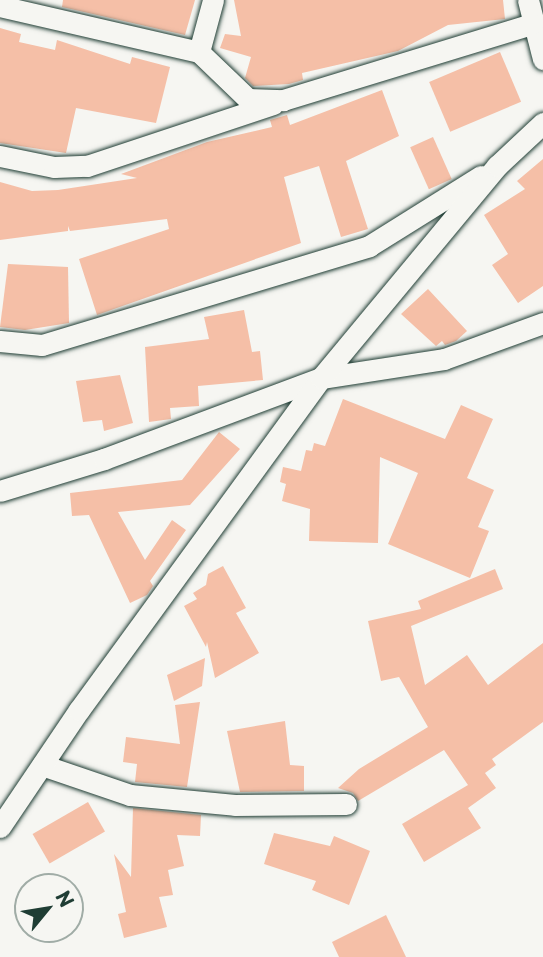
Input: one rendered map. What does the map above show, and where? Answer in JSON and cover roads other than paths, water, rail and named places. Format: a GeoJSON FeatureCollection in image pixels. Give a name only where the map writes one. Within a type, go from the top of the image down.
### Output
{"type":"FeatureCollection","features":[{"type":"Feature","properties":{"kind":"street"},"geometry":{"type":"LineString","coordinates":[[199,52],[213,0]]}},
{"type":"Feature","properties":{"kind":"street"},"geometry":{"type":"LineString","coordinates":[[528,0],[532,24],[543,58]]}},
{"type":"Feature","properties":{"kind":"street"},"geometry":{"type":"LineString","coordinates":[[0,6],[199,52],[248,99],[283,100]]}},
{"type":"Feature","properties":{"kind":"street"},"geometry":{"type":"LineString","coordinates":[[0,156],[54,167],[88,166],[283,100],[532,24]]}},
{"type":"Feature","properties":{"kind":"street"},"geometry":{"type":"LineString","coordinates":[[0,827],[321,377],[498,166],[543,123]]}},
{"type":"Feature","properties":{"kind":"street"},"geometry":{"type":"LineString","coordinates":[[0,341],[42,345],[369,246],[498,166]]}},
{"type":"Feature","properties":{"kind":"street"},"geometry":{"type":"LineString","coordinates":[[0,491],[104,459],[321,377],[444,359],[543,323]]}},
{"type":"Feature","properties":{"kind":"street"},"geometry":{"type":"LineString","coordinates":[[42,765],[130,795],[235,805],[346,804]]}}]}
